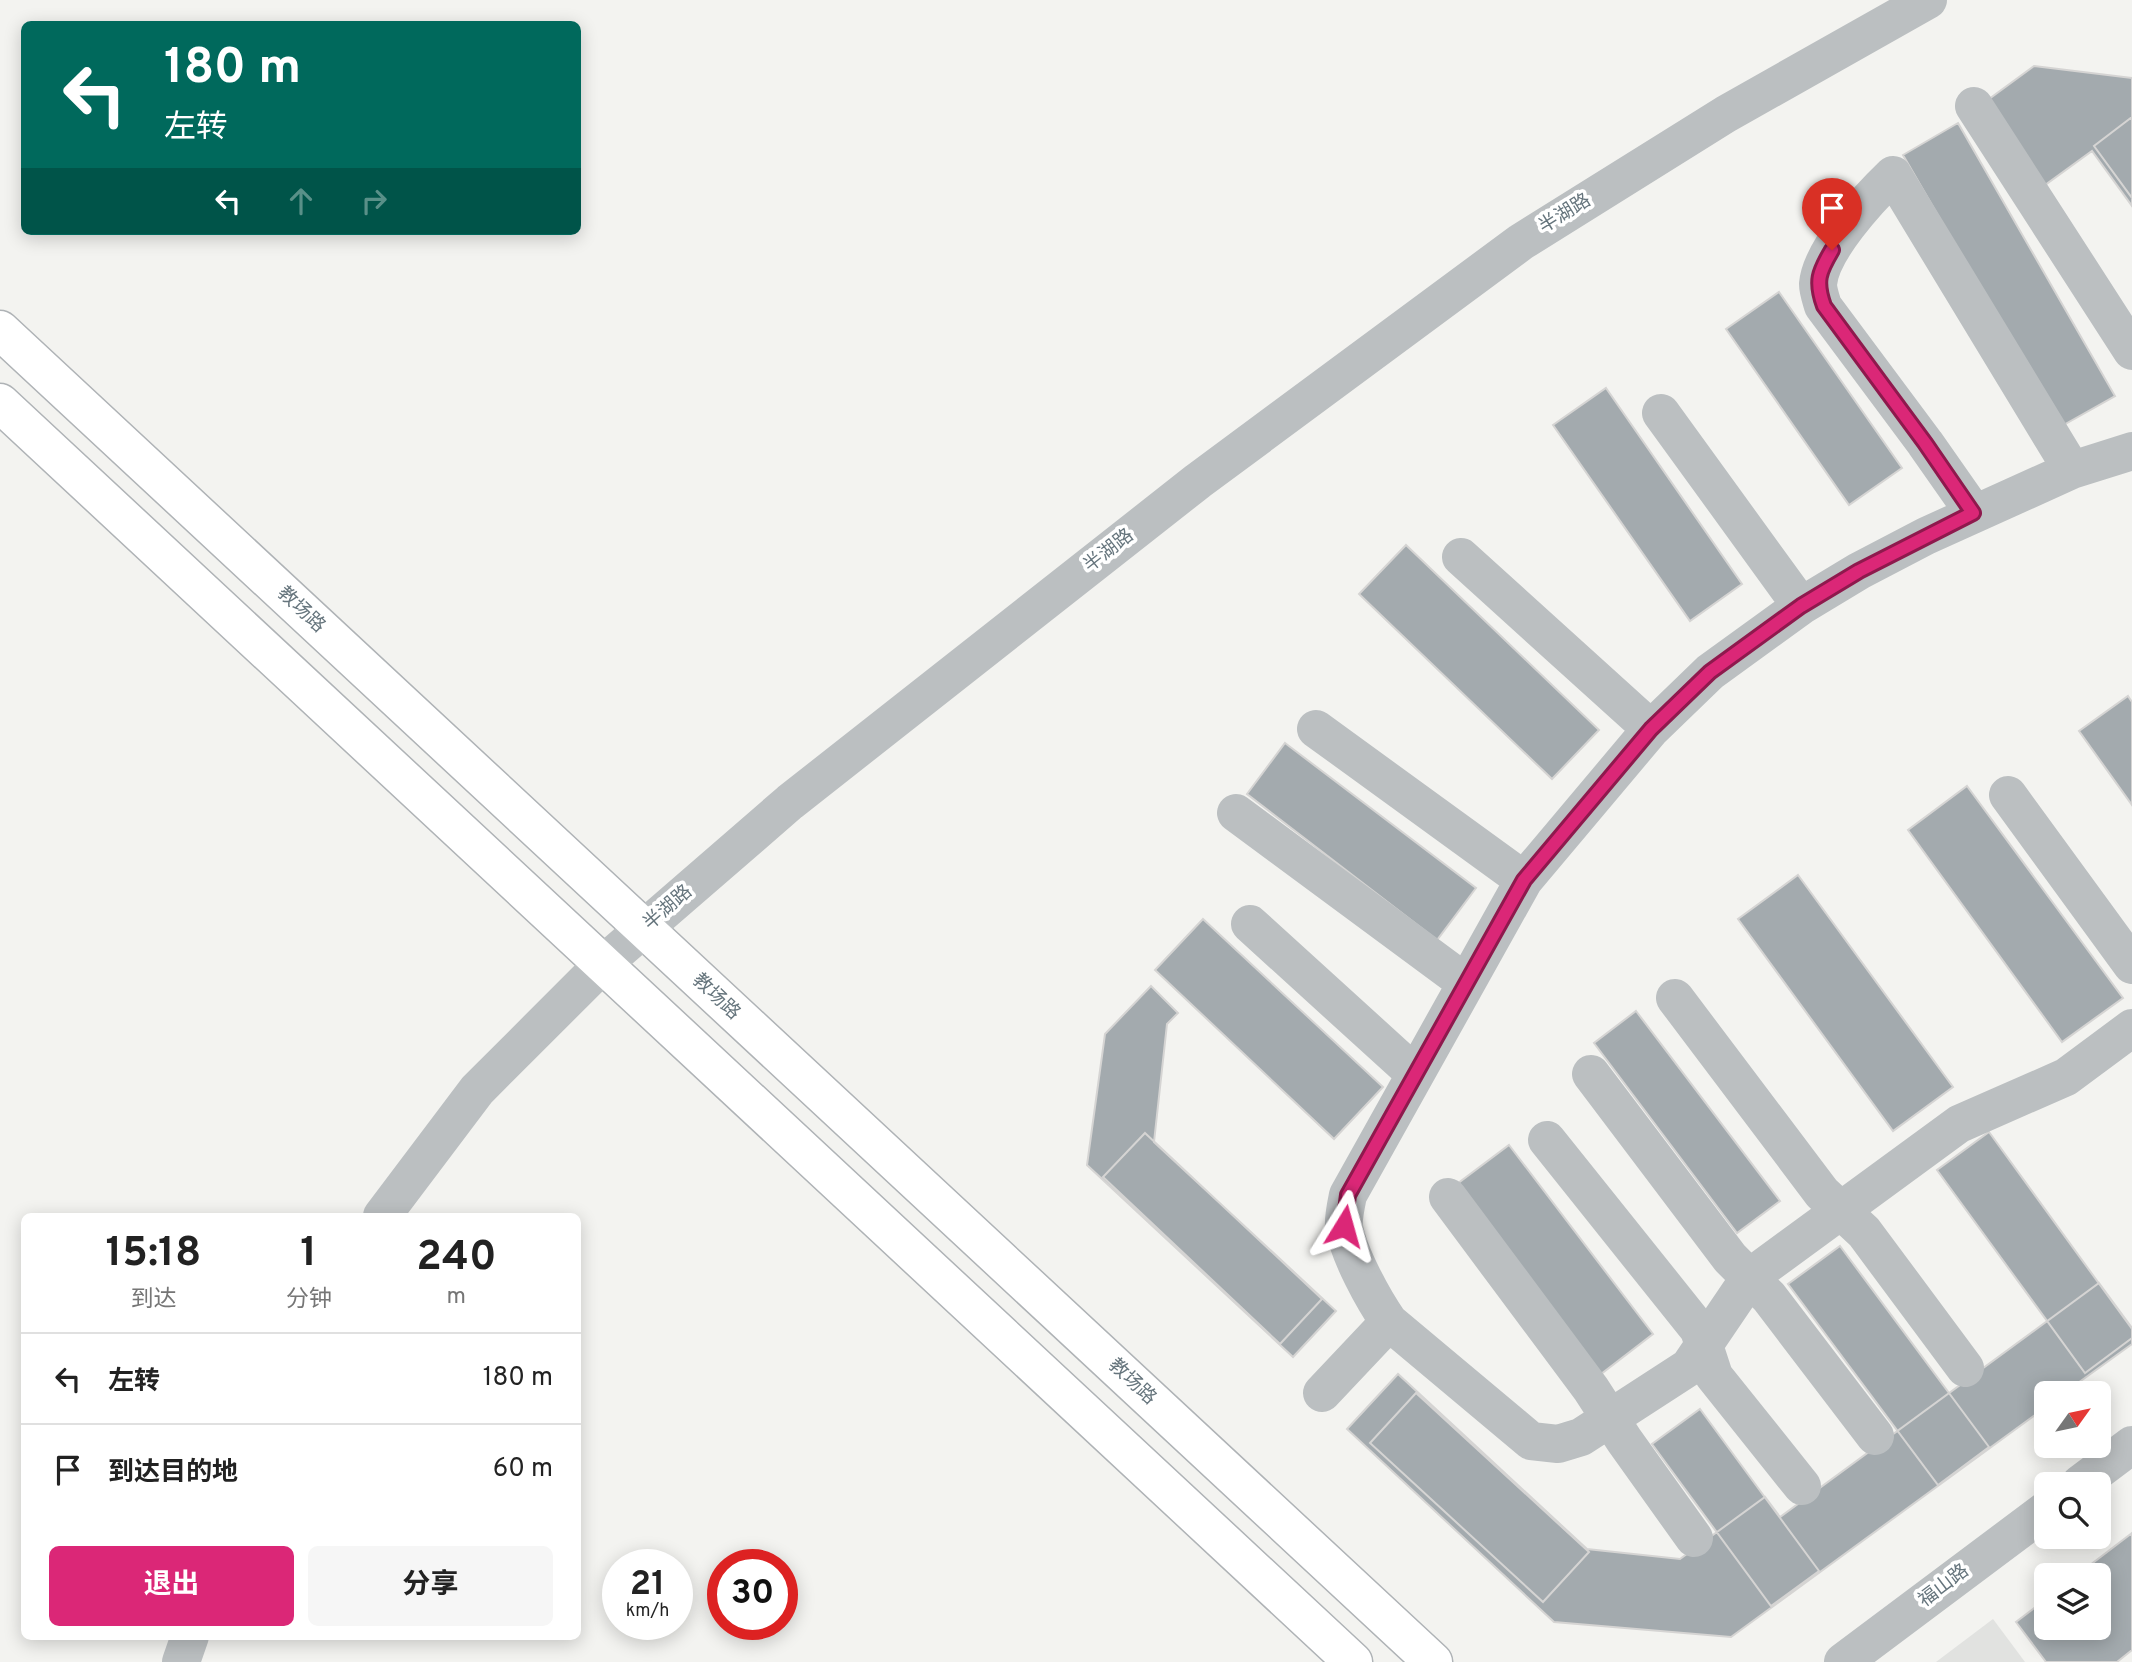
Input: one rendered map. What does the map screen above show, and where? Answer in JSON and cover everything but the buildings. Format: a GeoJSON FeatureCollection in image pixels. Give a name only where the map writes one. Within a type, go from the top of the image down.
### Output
{"type":"FeatureCollection","features":[{"type":"Feature","properties":{"kind":"main road","name":"教场路"},"geometry":{"type":"LineString","coordinates":[[0,330],[1433,1662]]}},
{"type":"Feature","properties":{"kind":"main road"},"geometry":{"type":"LineString","coordinates":[[0,403],[1353,1662]]}},
{"type":"Feature","properties":{"kind":"street","name":"半湖路"},"geometry":{"type":"LineString","coordinates":[[384,1213],[477,1090],[603,964],[790,802],[1198,481],[1521,242],[1726,114],[1928,0]]}},
{"type":"Feature","properties":{"kind":"street"},"geometry":{"type":"LineString","coordinates":[[1974,106],[2132,351]]}},
{"type":"Feature","properties":{"kind":"street"},"geometry":{"type":"LineString","coordinates":[[1973,513],[1824,306],[1818,288],[1821,268],[1844,231],[1870,197],[1893,175],[2072,470]]}},
{"type":"Feature","properties":{"kind":"street"},"geometry":{"type":"LineString","coordinates":[[1661,413],[1801,606]]}},
{"type":"Feature","properties":{"kind":"street"},"geometry":{"type":"LineString","coordinates":[[2132,451],[2072,470],[1973,513],[1859,571],[1801,606],[1710,672],[1651,729],[1524,880],[1348,1195],[1344,1226],[1358,1263],[1389,1322],[1531,1441],[1558,1444],[1581,1437],[1689,1367],[1750,1278],[1959,1124],[2066,1077],[2132,1028]]}},
{"type":"Feature","properties":{"kind":"street"},"geometry":{"type":"LineString","coordinates":[[1461,556],[1651,729]]}},
{"type":"Feature","properties":{"kind":"street"},"geometry":{"type":"LineString","coordinates":[[1316,729],[1524,880]]}},
{"type":"Feature","properties":{"kind":"street"},"geometry":{"type":"LineString","coordinates":[[2008,795],[2132,965]]}},
{"type":"Feature","properties":{"kind":"street"},"geometry":{"type":"LineString","coordinates":[[1236,813],[1466,983]]}},
{"type":"Feature","properties":{"kind":"street"},"geometry":{"type":"LineString","coordinates":[[1250,924],[1415,1074]]}},
{"type":"Feature","properties":{"kind":"street"},"geometry":{"type":"LineString","coordinates":[[1675,999],[1822,1193],[1864,1232],[1965,1368]]}},
{"type":"Feature","properties":{"kind":"street"},"geometry":{"type":"LineString","coordinates":[[1591,1074],[1730,1258],[1769,1297],[1875,1436]]}},
{"type":"Feature","properties":{"kind":"street"},"geometry":{"type":"LineString","coordinates":[[1547,1140],[1699,1331],[1714,1376],[1802,1486]]}},
{"type":"Feature","properties":{"kind":"street"},"geometry":{"type":"LineString","coordinates":[[1448,1197],[1591,1389],[1695,1538]]}},
{"type":"Feature","properties":{"kind":"street"},"geometry":{"type":"LineString","coordinates":[[1322,1393],[1389,1322]]}},
{"type":"Feature","properties":{"kind":"street"},"geometry":{"type":"LineString","coordinates":[[2096,1472],[2132,1445]]}},
{"type":"Feature","properties":{"kind":"street","name":"福山路"},"geometry":{"type":"LineString","coordinates":[[1843,1662],[2034,1519]]}},
{"type":"Feature","properties":{"kind":"street"},"geometry":{"type":"LineString","coordinates":[[181,1662],[189,1640]]}},
{"type":"Feature","properties":{"kind":"shaded area"},"geometry":{"type":"Polygon","coordinates":[[[1993,1619],[2025,1662],[1936,1662],[1993,1619]]]}},
{"type":"Feature","properties":{"kind":"route"},"geometry":{"type":"LineString","coordinates":[[1344,1226],[1348,1195],[1524,880],[1623,760],[1710,672],[1749,642],[1859,571],[1973,513],[1824,306],[1818,288],[1821,268],[1832,250]]}}]}
